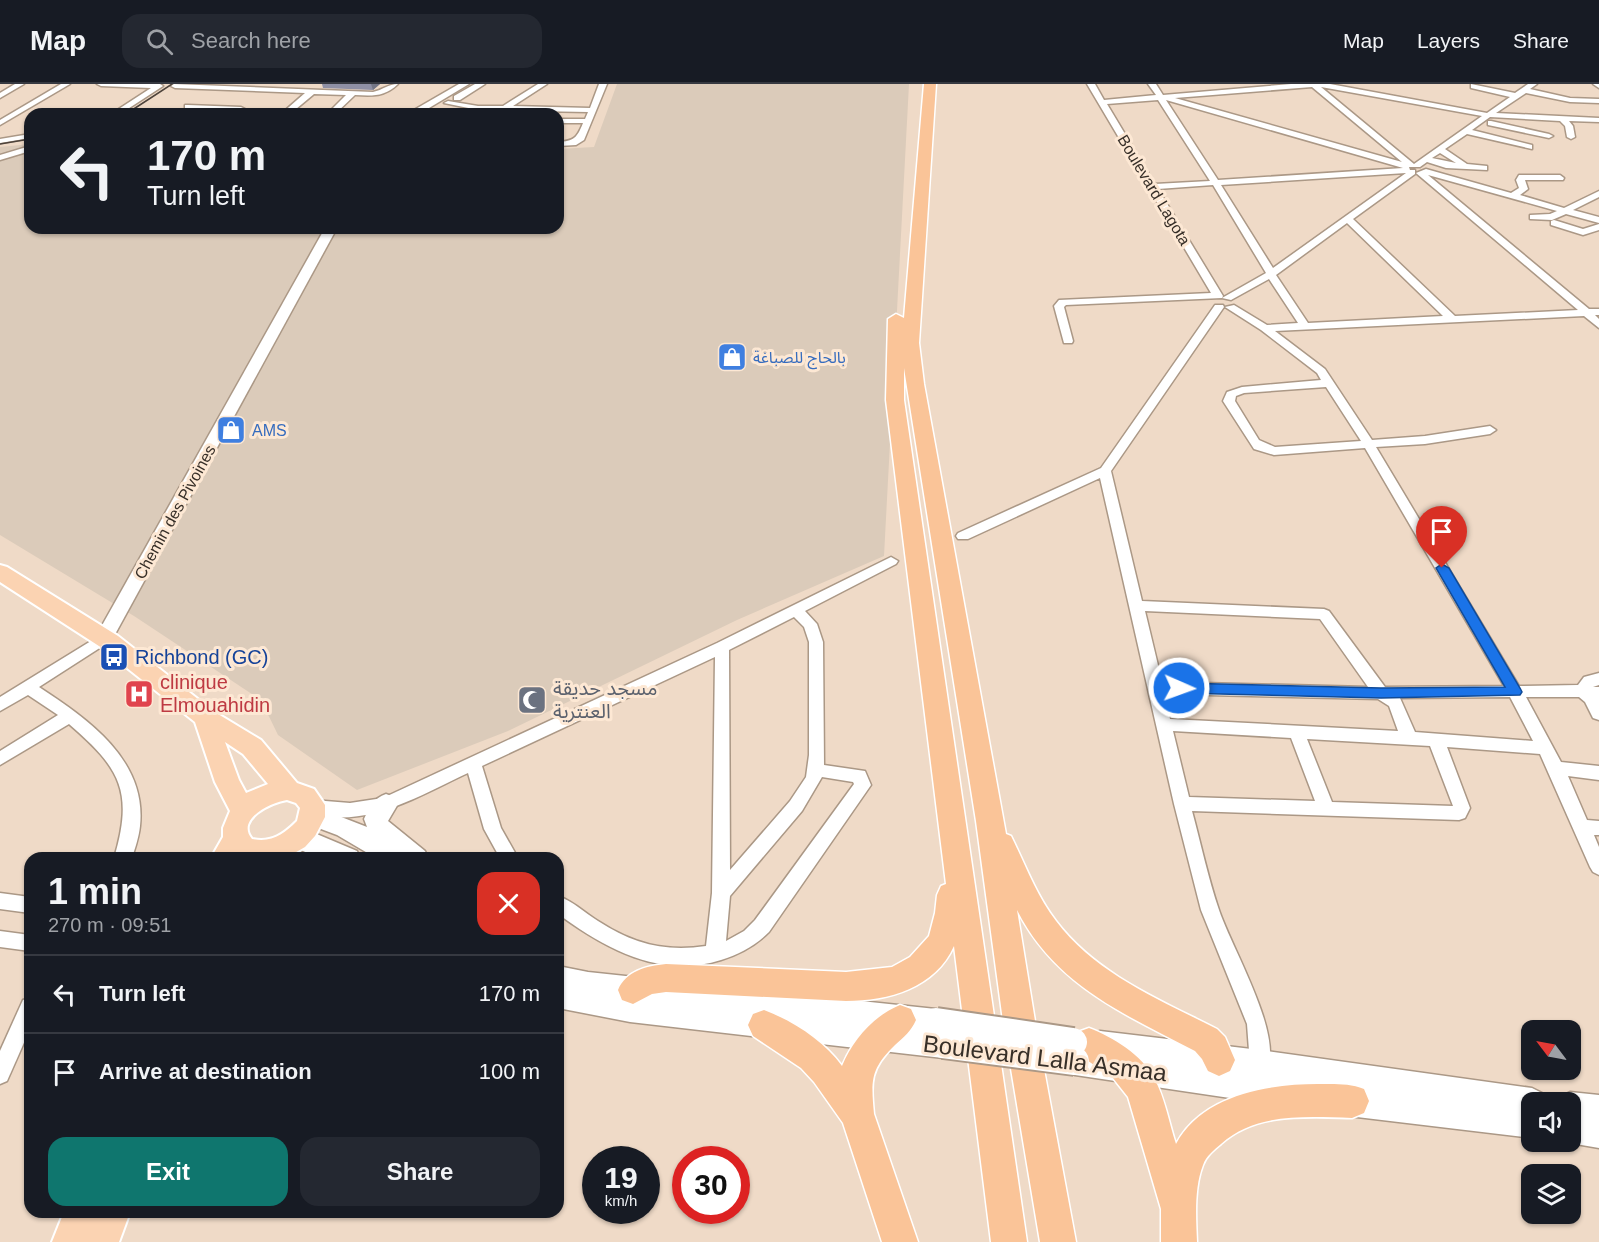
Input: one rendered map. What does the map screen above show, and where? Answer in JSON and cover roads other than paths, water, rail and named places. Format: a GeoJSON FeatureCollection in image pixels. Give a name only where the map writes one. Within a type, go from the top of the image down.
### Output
{"type":"FeatureCollection","features":[{"type":"Feature","properties":{"kind":"highway"},"geometry":{"type":"LineString","coordinates":[[917,84],[895,331],[895,400],[1009,1242]]}},
{"type":"Feature","properties":{"kind":"highway"},"geometry":{"type":"LineString","coordinates":[[930,84],[910,343],[915,384],[990,822],[1019,1021],[1058,1242]]}},
{"type":"Feature","properties":{"kind":"highway"},"geometry":{"type":"LineString","coordinates":[[990,822],[1033,912],[1058,947],[1078,966],[1103,984],[1206,1040],[1214,1048],[1222,1072]]}},
{"type":"Feature","properties":{"kind":"highway"},"geometry":{"type":"LineString","coordinates":[[633,990],[643,982],[651,980],[685,978],[837,986],[875,985],[900,978],[921,968],[930,960],[949,926],[952,832]]}},
{"type":"Feature","properties":{"kind":"highway"},"geometry":{"type":"LineString","coordinates":[[764,1025],[812,1057],[826,1071],[857,1114]]}},
{"type":"Feature","properties":{"kind":"highway"},"geometry":{"type":"LineString","coordinates":[[890,1029],[865,1052],[860,1061],[855,1090],[857,1114],[900,1242]]}},
{"type":"Feature","properties":{"kind":"highway"},"geometry":{"type":"LineString","coordinates":[[1079,1049],[1125,1067],[1136,1079],[1146,1096],[1178,1208]]}},
{"type":"Feature","properties":{"kind":"highway"},"geometry":{"type":"LineString","coordinates":[[1179,1242],[1178,1208],[1187,1158],[1208,1131],[1224,1119],[1257,1105],[1293,1101],[1352,1101]]}},
{"type":"Feature","properties":{"kind":"main road"},"geometry":{"type":"LineString","coordinates":[[0,572],[104,638],[205,717],[252,747],[288,790]]}},
{"type":"Feature","properties":{"kind":"main road"},"geometry":{"type":"LineString","coordinates":[[205,717],[228,782],[243,810]]}},
{"type":"Feature","properties":{"kind":"main road"},"geometry":{"type":"LineString","coordinates":[[295,833],[308,798],[299,792],[288,790],[264,795],[243,810],[237,820],[230,849],[243,847],[253,851],[295,833],[352,831],[387,852]]}},
{"type":"Feature","properties":{"kind":"main road"},"geometry":{"type":"LineString","coordinates":[[386,804],[376,819],[378,826],[409,852]]}},
{"type":"Feature","properties":{"kind":"main road"},"geometry":{"type":"LineString","coordinates":[[295,833],[335,852]]}},
{"type":"Feature","properties":{"kind":"main road","name":"Boulevard Lalla Asmaa"},"geometry":{"type":"LineString","coordinates":[[564,979],[588,985],[890,1029]]}},
{"type":"Feature","properties":{"kind":"main road","name":"Boulevard Lalla Asmaa"},"geometry":{"type":"LineString","coordinates":[[564,996],[630,1009],[764,1025],[890,1029],[1079,1049],[1222,1072],[1352,1101],[1521,1122]]}},
{"type":"Feature","properties":{"kind":"main road","name":"Boulevard Lalla Asmaa"},"geometry":{"type":"LineString","coordinates":[[1125,1067],[1222,1072],[1260,1064],[1521,1101]]}},
{"type":"Feature","properties":{"kind":"main road"},"geometry":{"type":"LineString","coordinates":[[1581,1108],[1599,1110]]}},
{"type":"Feature","properties":{"kind":"main road"},"geometry":{"type":"LineString","coordinates":[[1581,1131],[1599,1133]]}},
{"type":"Feature","properties":{"kind":"main road"},"geometry":{"type":"LineString","coordinates":[[69,1242],[79,1218]]}},
{"type":"Feature","properties":{"kind":"main road"},"geometry":{"type":"LineString","coordinates":[[102,1242],[111,1218]]}},
{"type":"Feature","properties":{"kind":"street"},"geometry":{"type":"LineString","coordinates":[[0,88],[8,84]]}},
{"type":"Feature","properties":{"kind":"street"},"geometry":{"type":"LineString","coordinates":[[0,96],[20,84]]}},
{"type":"Feature","properties":{"kind":"street"},"geometry":{"type":"LineString","coordinates":[[25,108],[66,84]]}},
{"type":"Feature","properties":{"kind":"street"},"geometry":{"type":"LineString","coordinates":[[101,84],[160,85]]}},
{"type":"Feature","properties":{"kind":"street"},"geometry":{"type":"LineString","coordinates":[[292,108],[321,84]]}},
{"type":"Feature","properties":{"kind":"street"},"geometry":{"type":"LineString","coordinates":[[150,103],[176,85],[382,93],[394,84]]}},
{"type":"Feature","properties":{"kind":"street"},"geometry":{"type":"LineString","coordinates":[[423,108],[465,84]]}},
{"type":"Feature","properties":{"kind":"street"},"geometry":{"type":"LineString","coordinates":[[441,108],[481,84]]}},
{"type":"Feature","properties":{"kind":"street"},"geometry":{"type":"LineString","coordinates":[[506,108],[543,84]]}},
{"type":"Feature","properties":{"kind":"street"},"geometry":{"type":"LineString","coordinates":[[564,143],[579,139],[603,84]]}},
{"type":"Feature","properties":{"kind":"street","name":"Boulevard Lagota"},"geometry":{"type":"LineString","coordinates":[[1091,84],[1222,301],[1265,328],[1321,371],[1370,445],[1515,692],[1556,768],[1599,867]]}},
{"type":"Feature","properties":{"kind":"street"},"geometry":{"type":"LineString","coordinates":[[1152,84],[1164,98],[1243,225],[1270,274],[1304,324]]}},
{"type":"Feature","properties":{"kind":"street"},"geometry":{"type":"LineString","coordinates":[[1102,102],[1316,84],[1484,118],[1549,136]]}},
{"type":"Feature","properties":{"kind":"street"},"geometry":{"type":"LineString","coordinates":[[1316,84],[1599,325]]}},
{"type":"Feature","properties":{"kind":"street"},"geometry":{"type":"LineString","coordinates":[[963,536],[1105,471],[1222,301],[1270,274],[1426,159],[1533,84]]}},
{"type":"Feature","properties":{"kind":"street"},"geometry":{"type":"LineString","coordinates":[[125,108],[160,85]]}},
{"type":"Feature","properties":{"kind":"street"},"geometry":{"type":"LineString","coordinates":[[1474,86],[1516,96]]}},
{"type":"Feature","properties":{"kind":"street"},"geometry":{"type":"LineString","coordinates":[[188,107],[217,108],[246,87]]}},
{"type":"Feature","properties":{"kind":"street"},"geometry":{"type":"LineString","coordinates":[[1524,90],[1570,100],[1599,101]]}},
{"type":"Feature","properties":{"kind":"street"},"geometry":{"type":"LineString","coordinates":[[1589,91],[1599,92]]}},
{"type":"Feature","properties":{"kind":"street"},"geometry":{"type":"LineString","coordinates":[[337,108],[353,93]]}},
{"type":"Feature","properties":{"kind":"street"},"geometry":{"type":"LineString","coordinates":[[520,108],[528,95]]}},
{"type":"Feature","properties":{"kind":"street"},"geometry":{"type":"LineString","coordinates":[[1164,98],[1599,220]]}},
{"type":"Feature","properties":{"kind":"street"},"geometry":{"type":"LineString","coordinates":[[448,103],[474,108]]}},
{"type":"Feature","properties":{"kind":"street"},"geometry":{"type":"LineString","coordinates":[[0,123],[24,109]]}},
{"type":"Feature","properties":{"kind":"street"},"geometry":{"type":"LineString","coordinates":[[564,111],[591,110]]}},
{"type":"Feature","properties":{"kind":"street"},"geometry":{"type":"LineString","coordinates":[[1484,118],[1599,120]]}},
{"type":"Feature","properties":{"kind":"street"},"geometry":{"type":"LineString","coordinates":[[1563,119],[1569,126],[1571,137]]}},
{"type":"Feature","properties":{"kind":"street"},"geometry":{"type":"LineString","coordinates":[[564,121],[587,121]]}},
{"type":"Feature","properties":{"kind":"street"},"geometry":{"type":"LineString","coordinates":[[1466,131],[1529,147]]}},
{"type":"Feature","properties":{"kind":"street"},"geometry":{"type":"LineString","coordinates":[[0,141],[24,137]]}},
{"type":"Feature","properties":{"kind":"street"},"geometry":{"type":"LineString","coordinates":[[1440,149],[1468,167]]}},
{"type":"Feature","properties":{"kind":"street"},"geometry":{"type":"LineString","coordinates":[[0,158],[24,150]]}},
{"type":"Feature","properties":{"kind":"street"},"geometry":{"type":"LineString","coordinates":[[1426,159],[1454,166],[1484,168]]}},
{"type":"Feature","properties":{"kind":"street"},"geometry":{"type":"LineString","coordinates":[[1152,187],[1414,169]]}},
{"type":"Feature","properties":{"kind":"street"},"geometry":{"type":"LineString","coordinates":[[1512,196],[1524,189],[1520,180],[1522,177],[1560,178]]}},
{"type":"Feature","properties":{"kind":"street"},"geometry":{"type":"LineString","coordinates":[[1533,217],[1552,217],[1599,194]]}},
{"type":"Feature","properties":{"kind":"street"},"geometry":{"type":"LineString","coordinates":[[1347,218],[1451,318]]}},
{"type":"Feature","properties":{"kind":"street"},"geometry":{"type":"LineString","coordinates":[[1554,223],[1583,232],[1599,228]]}},
{"type":"Feature","properties":{"kind":"street","name":"Chemin des Pivoines"},"geometry":{"type":"LineString","coordinates":[[104,638],[328,234]]}},
{"type":"Feature","properties":{"kind":"street"},"geometry":{"type":"LineString","coordinates":[[1068,341],[1059,306],[1063,302],[1222,301]]}},
{"type":"Feature","properties":{"kind":"street"},"geometry":{"type":"LineString","coordinates":[[1265,328],[1304,324],[1599,312]]}},
{"type":"Feature","properties":{"kind":"street"},"geometry":{"type":"LineString","coordinates":[[1328,383],[1242,390],[1231,394],[1229,401],[1254,442],[1265,449],[1274,451],[1425,440],[1490,430]]}},
{"type":"Feature","properties":{"kind":"street"},"geometry":{"type":"LineString","coordinates":[[1105,471],[1135,606],[1166,726],[1182,804],[1210,910],[1257,1024],[1260,1064]]}},
{"type":"Feature","properties":{"kind":"street"},"geometry":{"type":"LineString","coordinates":[[295,833],[344,812],[361,811],[386,804],[722,647],[891,561]]}},
{"type":"Feature","properties":{"kind":"street"},"geometry":{"type":"LineString","coordinates":[[1135,606],[1321,613],[1381,693],[1395,703],[1409,738]]}},
{"type":"Feature","properties":{"kind":"street"},"geometry":{"type":"LineString","coordinates":[[721,893],[796,806],[810,786],[816,770],[816,642],[814,630],[808,619],[795,611]]}},
{"type":"Feature","properties":{"kind":"street"},"geometry":{"type":"LineString","coordinates":[[0,705],[104,638]]}},
{"type":"Feature","properties":{"kind":"street"},"geometry":{"type":"LineString","coordinates":[[715,953],[721,893],[722,647]]}},
{"type":"Feature","properties":{"kind":"street"},"geometry":{"type":"LineString","coordinates":[[1582,692],[1589,681],[1599,679]]}},
{"type":"Feature","properties":{"kind":"street"},"geometry":{"type":"LineString","coordinates":[[28,687],[71,715],[105,746],[123,769],[133,814],[132,838],[126,852]]}},
{"type":"Feature","properties":{"kind":"street"},"geometry":{"type":"LineString","coordinates":[[1156,688],[1381,693],[1599,693]]}},
{"type":"Feature","properties":{"kind":"street"},"geometry":{"type":"LineString","coordinates":[[1582,692],[1591,698],[1599,714]]}},
{"type":"Feature","properties":{"kind":"street"},"geometry":{"type":"LineString","coordinates":[[0,759],[71,715]]}},
{"type":"Feature","properties":{"kind":"street"},"geometry":{"type":"LineString","coordinates":[[1166,726],[1409,738],[1544,748]]}},
{"type":"Feature","properties":{"kind":"street"},"geometry":{"type":"LineString","coordinates":[[1297,733],[1326,807]]}},
{"type":"Feature","properties":{"kind":"street"},"geometry":{"type":"LineString","coordinates":[[1182,804],[1462,811],[1436,740]]}},
{"type":"Feature","properties":{"kind":"street"},"geometry":{"type":"LineString","coordinates":[[473,763],[493,829],[506,852]]}},
{"type":"Feature","properties":{"kind":"street"},"geometry":{"type":"LineString","coordinates":[[1556,768],[1599,773]]}},
{"type":"Feature","properties":{"kind":"street"},"geometry":{"type":"LineString","coordinates":[[564,908],[588,926],[639,953],[678,958],[715,953],[736,947],[752,938],[863,785],[859,776],[816,770]]}},
{"type":"Feature","properties":{"kind":"street"},"geometry":{"type":"LineString","coordinates":[[1581,827],[1599,828]]}},
{"type":"Feature","properties":{"kind":"street"},"geometry":{"type":"LineString","coordinates":[[0,902],[24,904]]}},
{"type":"Feature","properties":{"kind":"street"},"geometry":{"type":"LineString","coordinates":[[0,939],[24,942]]}},
{"type":"Feature","properties":{"kind":"street"},"geometry":{"type":"LineString","coordinates":[[0,1074],[24,1020]]}},
{"type":"Feature","properties":{"kind":"tram line"},"geometry":{"type":"LineString","coordinates":[[135,108],[172,84]]}},
{"type":"Feature","properties":{"kind":"tram line"},"geometry":{"type":"LineString","coordinates":[[0,144],[24,140]]}},
{"type":"Feature","properties":{"kind":"place","name":"بالحاج للصباغة"},"geometry":{"type":"Point","coordinates":[732,357]}},
{"type":"Feature","properties":{"kind":"place","name":"AMS"},"geometry":{"type":"Point","coordinates":[231,430]}},
{"type":"Feature","properties":{"kind":"place","name":"Richbond (GC)"},"geometry":{"type":"Point","coordinates":[114,657]}},
{"type":"Feature","properties":{"kind":"place","name":"clinique Elmouahidin"},"geometry":{"type":"Point","coordinates":[139,694]}},
{"type":"Feature","properties":{"kind":"place","name":"مسجد حديقة العنترية"},"geometry":{"type":"Point","coordinates":[532,700]}}]}
